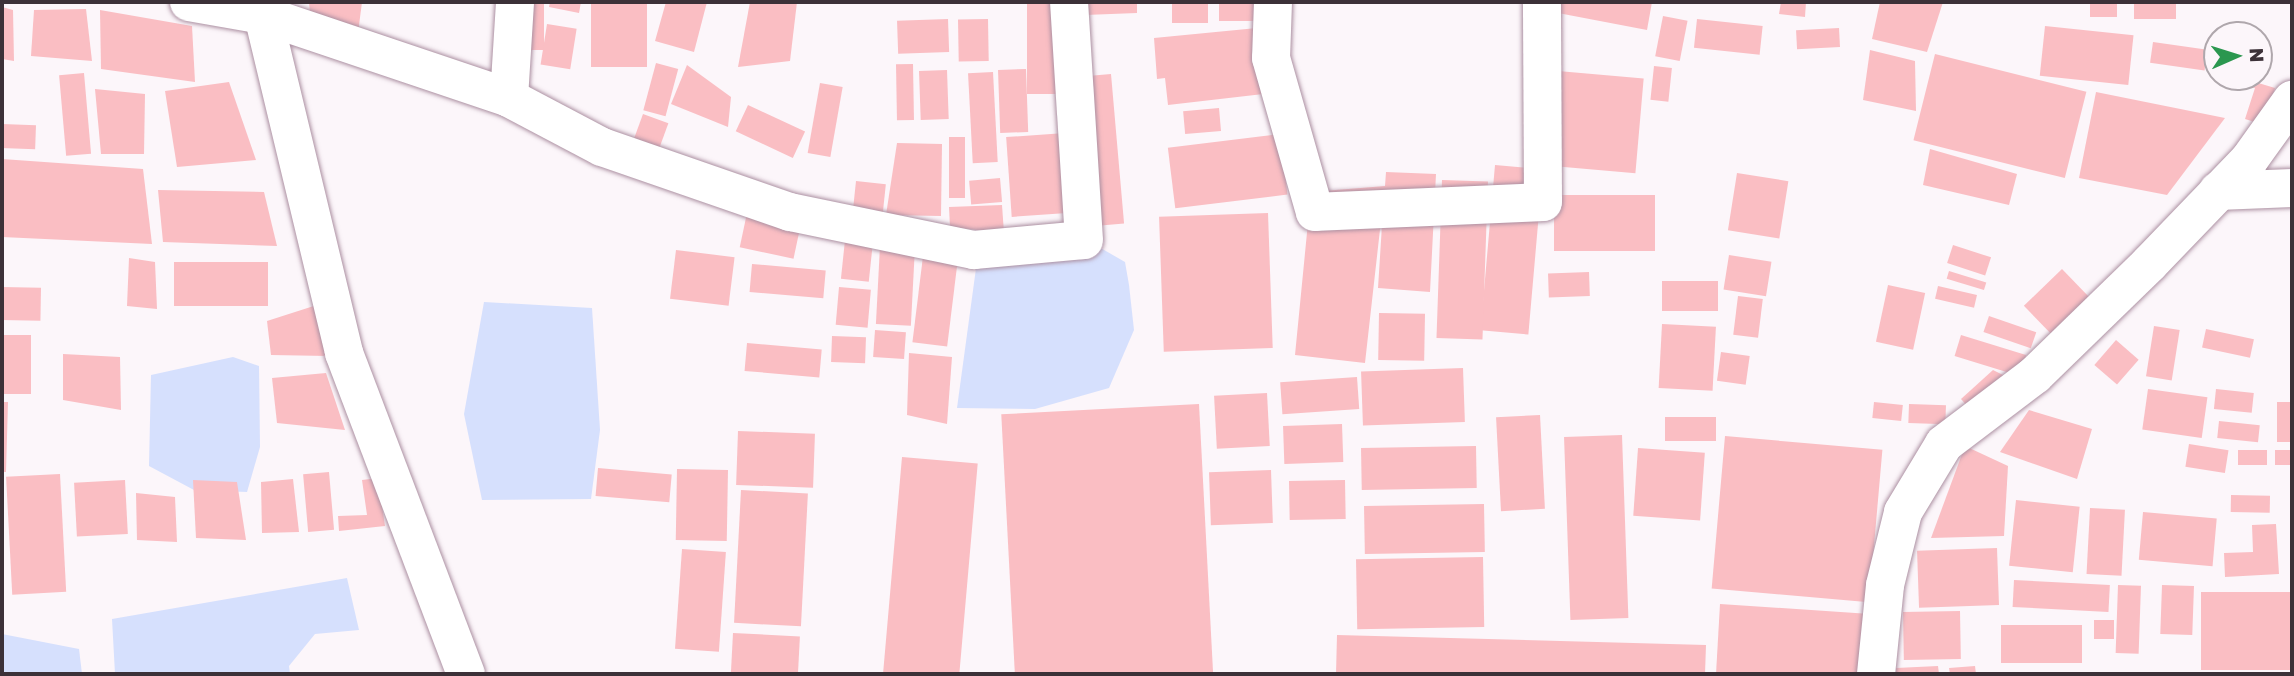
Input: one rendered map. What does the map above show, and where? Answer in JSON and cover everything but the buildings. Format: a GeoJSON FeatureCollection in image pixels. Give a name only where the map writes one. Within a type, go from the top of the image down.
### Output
{"type":"FeatureCollection","features":[{"type":"Feature","properties":{"kind":"street"},"geometry":{"type":"LineString","coordinates":[[189,2],[260,8],[509,99],[602,147],[790,212],[974,250],[1083,240],[1069,2]]}},
{"type":"Feature","properties":{"kind":"street"},"geometry":{"type":"LineString","coordinates":[[509,99],[515,2]]}},
{"type":"Feature","properties":{"kind":"street"},"geometry":{"type":"LineString","coordinates":[[1273,2],[1271,58],[1315,212],[1543,202],[1542,2]]}},
{"type":"Feature","properties":{"kind":"street"},"geometry":{"type":"LineString","coordinates":[[260,8],[344,353],[466,674]]}},
{"type":"Feature","properties":{"kind":"street"},"geometry":{"type":"LineString","coordinates":[[1876,674],[1885,585],[1903,512],[1944,444],[2035,375],[2218,191],[2292,100]]}},
{"type":"Feature","properties":{"kind":"street"},"geometry":{"type":"LineString","coordinates":[[2218,191],[2292,188]]}},
{"type":"Feature","properties":{"kind":"water"},"geometry":{"type":"Polygon","coordinates":[[[1085,239],[1125,262],[1129,285],[1134,330],[1109,388],[1035,409],[957,408],[977,261],[1085,239]]]}},
{"type":"Feature","properties":{"kind":"water"},"geometry":{"type":"Polygon","coordinates":[[[484,302],[592,308],[600,430],[591,499],[482,500],[464,414],[484,302]]]}},
{"type":"Feature","properties":{"kind":"water"},"geometry":{"type":"Polygon","coordinates":[[[233,357],[259,366],[260,447],[247,492],[194,490],[149,466],[151,375],[233,357]]]}},
{"type":"Feature","properties":{"kind":"water"},"geometry":{"type":"Polygon","coordinates":[[[347,578],[359,630],[315,634],[289,666],[290,674],[115,674],[112,619],[347,578]]]}},
{"type":"Feature","properties":{"kind":"water"},"geometry":{"type":"Polygon","coordinates":[[[2,634],[79,649],[82,674],[2,674],[2,634]]]}}]}
